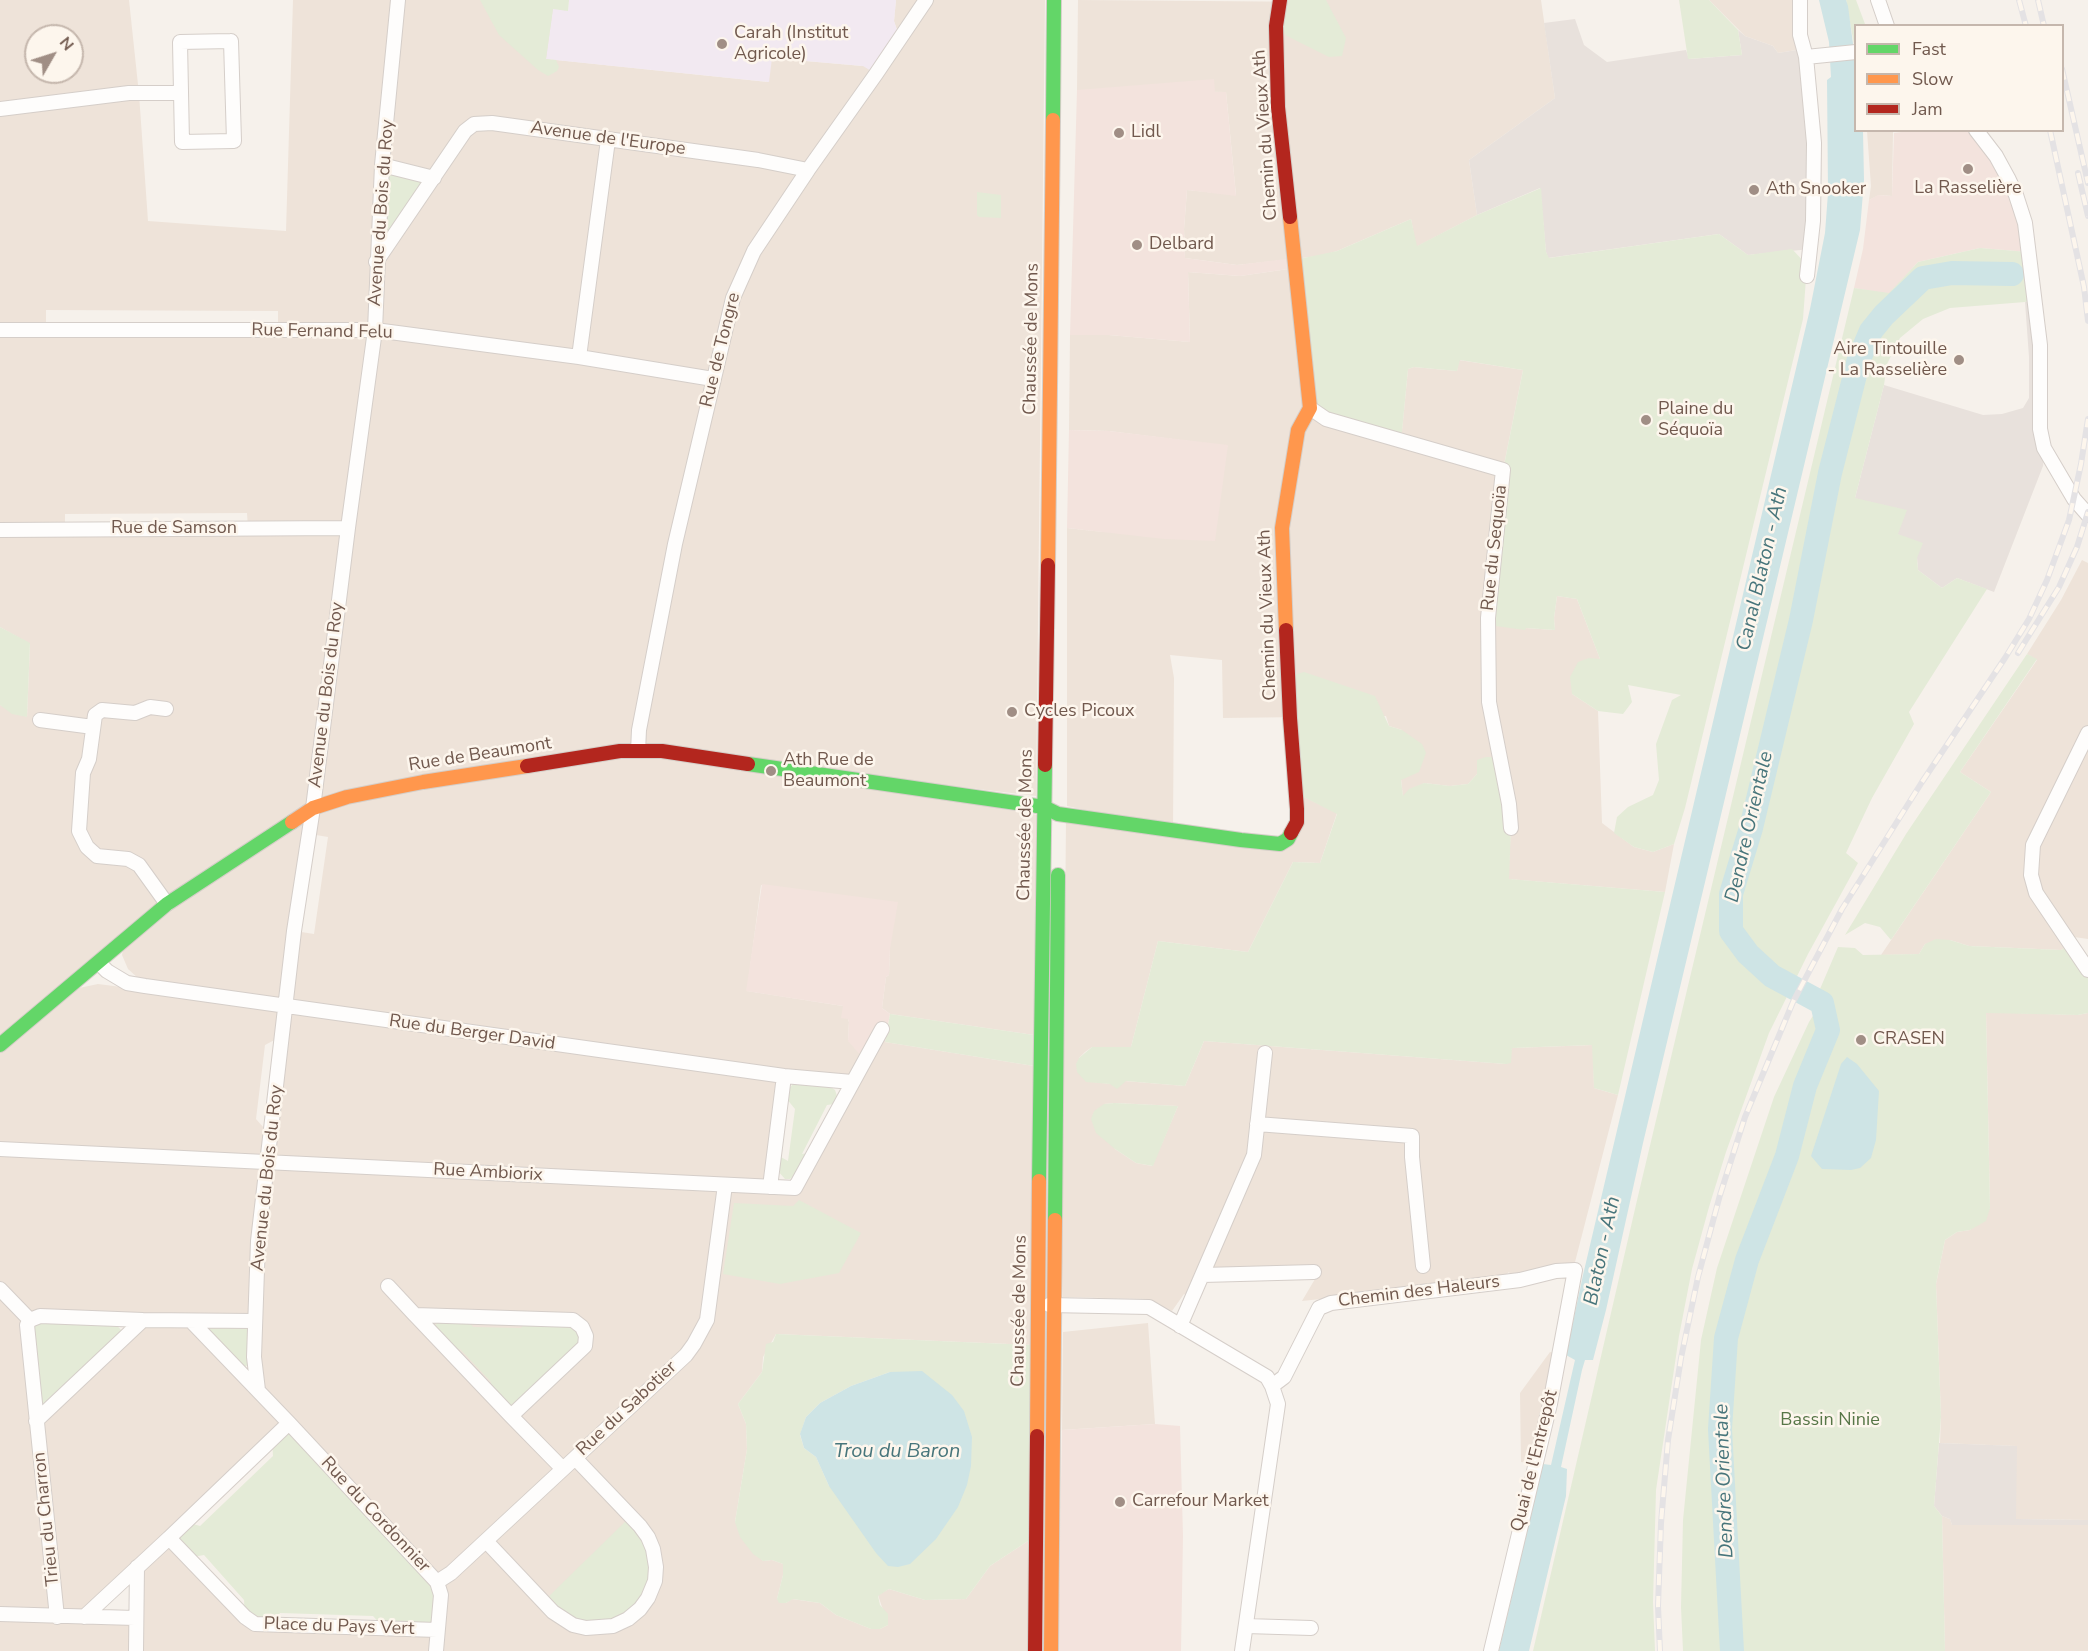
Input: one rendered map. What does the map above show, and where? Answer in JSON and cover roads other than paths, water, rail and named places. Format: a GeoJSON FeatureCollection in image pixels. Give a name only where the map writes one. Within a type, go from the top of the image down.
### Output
{"type":"FeatureCollection","features":[{"type":"Feature","properties":{"kind":"main road","name":"Chaussée de Mons"},"geometry":{"type":"LineString","coordinates":[[1035,1651],[1054,0]]}},
{"type":"Feature","properties":{"kind":"main road","name":"Chaussée de Mons"},"geometry":{"type":"LineString","coordinates":[[1058,833],[1066,0]]}},
{"type":"Feature","properties":{"kind":"main road","name":"Chemin du Vieux Ath"},"geometry":{"type":"LineString","coordinates":[[1044,807],[1058,814],[1272,844],[1280,844],[1288,839],[1297,822],[1289,706],[1289,655],[1282,528],[1298,430],[1310,408],[1277,95],[1276,26],[1280,0]]}},
{"type":"Feature","properties":{"kind":"main road","name":"Rue de Beaumont"},"geometry":{"type":"LineString","coordinates":[[0,1045],[167,904],[313,808],[346,797],[423,782],[620,751],[662,751],[1044,807]]}},
{"type":"Feature","properties":{"kind":"main road","name":"Chaussée de Mons"},"geometry":{"type":"LineString","coordinates":[[1051,1651],[1058,862]]}},
{"type":"Feature","properties":{"kind":"street","name":"Avenue du Bois du Roy"},"geometry":{"type":"LineString","coordinates":[[258,1390],[254,1357],[254,1321],[258,1242],[294,931],[313,808],[375,330],[376,262],[382,165],[398,0]]}},
{"type":"Feature","properties":{"kind":"street","name":"Rue de Tongre"},"geometry":{"type":"LineString","coordinates":[[638,751],[639,730],[675,544],[733,298],[754,251],[807,170],[876,75],[926,0]]}},
{"type":"Feature","properties":{"kind":"street"},"geometry":{"type":"LineString","coordinates":[[1800,0],[1800,35],[1806,57],[1814,143],[1813,221],[1807,276]]}},
{"type":"Feature","properties":{"kind":"street"},"geometry":{"type":"LineString","coordinates":[[1878,0],[1886,24]]}},
{"type":"Feature","properties":{"kind":"street"},"geometry":{"type":"LineString","coordinates":[[231,41],[234,141],[182,141],[181,93],[180,42],[231,41]]}},
{"type":"Feature","properties":{"kind":"street"},"geometry":{"type":"LineString","coordinates":[[1806,57],[1854,52]]}},
{"type":"Feature","properties":{"kind":"street"},"geometry":{"type":"LineString","coordinates":[[0,110],[129,93],[181,93]]}},
{"type":"Feature","properties":{"kind":"street","name":"Avenue de l'Europe"},"geometry":{"type":"LineString","coordinates":[[376,262],[465,131],[474,124],[492,123],[758,160],[807,170]]}},
{"type":"Feature","properties":{"kind":"street"},"geometry":{"type":"LineString","coordinates":[[1978,132],[1996,156],[2008,178],[2025,223],[2040,345],[2040,429],[2044,448],[2074,499],[2088,514]]}},
{"type":"Feature","properties":{"kind":"street"},"geometry":{"type":"LineString","coordinates":[[579,357],[608,140]]}},
{"type":"Feature","properties":{"kind":"street"},"geometry":{"type":"LineString","coordinates":[[382,165],[434,178]]}},
{"type":"Feature","properties":{"kind":"street","name":"Rue Fernand Felu"},"geometry":{"type":"LineString","coordinates":[[0,330],[375,330],[579,357],[713,379]]}},
{"type":"Feature","properties":{"kind":"street","name":"Rue du Sequoïa"},"geometry":{"type":"LineString","coordinates":[[1310,408],[1326,419],[1503,470],[1488,618],[1489,691],[1492,723],[1509,804],[1511,828]]}},
{"type":"Feature","properties":{"kind":"street","name":"Rue de Samson"},"geometry":{"type":"LineString","coordinates":[[0,530],[348,528]]}},
{"type":"Feature","properties":{"kind":"street"},"geometry":{"type":"LineString","coordinates":[[166,709],[150,707],[135,713],[102,710],[95,715],[89,759],[83,773],[79,831],[91,852],[97,856],[128,859],[139,865],[167,904]]}},
{"type":"Feature","properties":{"kind":"street"},"geometry":{"type":"LineString","coordinates":[[40,720],[93,728]]}},
{"type":"Feature","properties":{"kind":"street"},"geometry":{"type":"LineString","coordinates":[[2088,733],[2036,839],[2031,875],[2036,893],[2082,950],[2088,970]]}},
{"type":"Feature","properties":{"kind":"street","name":"Rue du Berger David"},"geometry":{"type":"LineString","coordinates":[[99,963],[128,983],[784,1076],[852,1082]]}},
{"type":"Feature","properties":{"kind":"street","name":"Rue Ambiorix"},"geometry":{"type":"LineString","coordinates":[[0,1149],[795,1188],[882,1029]]}},
{"type":"Feature","properties":{"kind":"street"},"geometry":{"type":"LineString","coordinates":[[1180,1326],[1254,1155],[1264,1053]]}},
{"type":"Feature","properties":{"kind":"street"},"geometry":{"type":"LineString","coordinates":[[770,1187],[784,1076]]}},
{"type":"Feature","properties":{"kind":"street"},"geometry":{"type":"LineString","coordinates":[[1257,1124],[1412,1136],[1423,1266]]}},
{"type":"Feature","properties":{"kind":"street","name":"Rue du Sabotier"},"geometry":{"type":"LineString","coordinates":[[437,1582],[451,1573],[686,1355],[702,1332],[707,1320],[724,1185]]}},
{"type":"Feature","properties":{"kind":"street","name":"Chemin des Haleurs"},"geometry":{"type":"LineString","coordinates":[[1272,1386],[1284,1377],[1319,1308],[1331,1302],[1502,1282],[1556,1271],[1575,1270]]}},
{"type":"Feature","properties":{"kind":"street","name":"Quai de l'Entrepôt"},"geometry":{"type":"LineString","coordinates":[[1491,1651],[1550,1404],[1575,1270]]}},
{"type":"Feature","properties":{"kind":"street"},"geometry":{"type":"LineString","coordinates":[[1203,1275],[1314,1272]]}},
{"type":"Feature","properties":{"kind":"street"},"geometry":{"type":"LineString","coordinates":[[388,1286],[563,1468]]}},
{"type":"Feature","properties":{"kind":"street"},"geometry":{"type":"LineString","coordinates":[[0,1289],[30,1320],[40,1316],[254,1321]]}},
{"type":"Feature","properties":{"kind":"street"},"geometry":{"type":"LineString","coordinates":[[1039,1305],[1138,1309],[1149,1307],[1266,1377],[1277,1394],[1278,1404],[1242,1651]]}},
{"type":"Feature","properties":{"kind":"street"},"geometry":{"type":"LineString","coordinates":[[416,1315],[573,1320],[582,1327],[586,1336],[585,1346],[511,1416]]}},
{"type":"Feature","properties":{"kind":"street","name":"Trieu du Charron"},"geometry":{"type":"LineString","coordinates":[[30,1320],[26,1330],[57,1617]]}},
{"type":"Feature","properties":{"kind":"street"},"geometry":{"type":"LineString","coordinates":[[36,1421],[143,1320]]}},
{"type":"Feature","properties":{"kind":"street"},"geometry":{"type":"LineString","coordinates":[[84,1617],[290,1423],[191,1321]]}},
{"type":"Feature","properties":{"kind":"street","name":"Rue du Cordonnier"},"geometry":{"type":"LineString","coordinates":[[290,1423],[437,1582],[441,1595],[436,1651]]}},
{"type":"Feature","properties":{"kind":"street"},"geometry":{"type":"LineString","coordinates":[[486,1541],[553,1612],[573,1625],[593,1629],[612,1626],[628,1619],[640,1609],[648,1598],[655,1581],[656,1568],[653,1549],[648,1537],[575,1458]]}},
{"type":"Feature","properties":{"kind":"street","name":"Place du Pays Vert"},"geometry":{"type":"LineString","coordinates":[[169,1538],[244,1617],[255,1624],[437,1630]]}},
{"type":"Feature","properties":{"kind":"street"},"geometry":{"type":"LineString","coordinates":[[136,1651],[137,1567]]}},
{"type":"Feature","properties":{"kind":"street"},"geometry":{"type":"LineString","coordinates":[[0,1614],[135,1618]]}},
{"type":"Feature","properties":{"kind":"street"},"geometry":{"type":"LineString","coordinates":[[1246,1626],[1311,1628]]}},
{"type":"Feature","properties":{"kind":"water"},"geometry":{"type":"Polygon","coordinates":[[[1819,0],[1846,0],[1854,51],[1854,132],[1863,132],[1864,180],[1860,230],[1643,1143],[1606,1310],[1593,1360],[1585,1360],[1582,1370],[1561,1467],[1567,1469],[1566,1496],[1529,1651],[1499,1651],[1543,1464],[1551,1465],[1575,1360],[1566,1355],[1583,1275],[1810,309],[1825,233],[1828,193],[1827,80],[1831,77],[1829,42],[1819,0]]]}},
{"type":"Feature","properties":{"kind":"water"},"geometry":{"type":"Polygon","coordinates":[[[1847,1057],[1857,1064],[1879,1091],[1876,1140],[1871,1158],[1860,1168],[1822,1169],[1811,1156],[1841,1064],[1847,1057]]]}},
{"type":"Feature","properties":{"kind":"water","name":"Trou du Baron"},"geometry":{"type":"Polygon","coordinates":[[[922,1371],[952,1395],[964,1411],[972,1437],[971,1466],[967,1485],[958,1507],[936,1539],[910,1564],[898,1567],[888,1566],[876,1553],[829,1486],[816,1457],[804,1448],[800,1434],[806,1417],[820,1403],[851,1386],[890,1372],[922,1371]]]}},
{"type":"Feature","properties":{"kind":"waterway","name":"Dendre Orientale"},"geometry":{"type":"LineString","coordinates":[[1732,1651],[1720,1429],[1726,1338],[1747,1260],[1787,1156],[1805,1086],[1828,1030],[1822,1003],[1772,976],[1748,954],[1731,931],[1731,894],[1751,828],[1801,620],[1830,473],[1859,359],[1871,331],[1884,315],[1923,278],[1952,273],[2012,274]]}},
{"type":"Feature","properties":{"kind":"railway"},"geometry":{"type":"LineString","coordinates":[[2019,0],[2025,24]]}},
{"type":"Feature","properties":{"kind":"railway"},"geometry":{"type":"LineString","coordinates":[[2038,0],[2044,24]]}},
{"type":"Feature","properties":{"kind":"railway"},"geometry":{"type":"LineString","coordinates":[[2064,78],[2088,183]]}},
{"type":"Feature","properties":{"kind":"railway"},"geometry":{"type":"LineString","coordinates":[[2050,132],[2084,287],[2088,321]]}},
{"type":"Feature","properties":{"kind":"railway"},"geometry":{"type":"LineString","coordinates":[[2078,173],[2088,216]]}},
{"type":"Feature","properties":{"kind":"railway"},"geometry":{"type":"LineString","coordinates":[[1660,1651],[1658,1606],[1661,1523],[1668,1440],[1681,1358],[1698,1277],[1720,1195],[1745,1117],[1793,1002],[1842,909],[2029,619],[2047,580],[2069,520],[2088,419]]}},
{"type":"Feature","properties":{"kind":"railway"},"geometry":{"type":"LineString","coordinates":[[2018,653],[2059,587],[2077,547],[2088,512]]}},
{"type":"Feature","properties":{"kind":"place","name":"Carah (Institut Agricole)"},"geometry":{"type":"Point","coordinates":[722,44]}},
{"type":"Feature","properties":{"kind":"place","name":"Lidl"},"geometry":{"type":"Point","coordinates":[1119,133]}},
{"type":"Feature","properties":{"kind":"place","name":"La Rasselière"},"geometry":{"type":"Point","coordinates":[1968,169]}},
{"type":"Feature","properties":{"kind":"place","name":"Ath Snooker"},"geometry":{"type":"Point","coordinates":[1754,190]}},
{"type":"Feature","properties":{"kind":"place","name":"Delbard"},"geometry":{"type":"Point","coordinates":[1137,245]}},
{"type":"Feature","properties":{"kind":"place","name":"Aire Tintouille - La Rasselière"},"geometry":{"type":"Point","coordinates":[1959,360]}},
{"type":"Feature","properties":{"kind":"place","name":"Plaine du Séquoïa"},"geometry":{"type":"Point","coordinates":[1646,420]}},
{"type":"Feature","properties":{"kind":"place","name":"Cycles Picoux"},"geometry":{"type":"Point","coordinates":[1012,712]}},
{"type":"Feature","properties":{"kind":"place","name":"Ath Rue de Beaumont"},"geometry":{"type":"Point","coordinates":[771,771]}},
{"type":"Feature","properties":{"kind":"place","name":"CRASEN"},"geometry":{"type":"Point","coordinates":[1861,1040]}},
{"type":"Feature","properties":{"kind":"place","name":"Carrefour Market"},"geometry":{"type":"Point","coordinates":[1120,1502]}},
{"type":"Feature","properties":{"kind":"water label","name":"Canal Blaton - Ath"},"geometry":{"type":"Point","coordinates":[1763,569]}},
{"type":"Feature","properties":{"kind":"water label","name":"Blaton - Ath"},"geometry":{"type":"Point","coordinates":[1603,1251]}},
{"type":"Feature","properties":{"kind":"park label","name":"Bassin Ninie"},"geometry":{"type":"Point","coordinates":[1830,1421]}}]}
